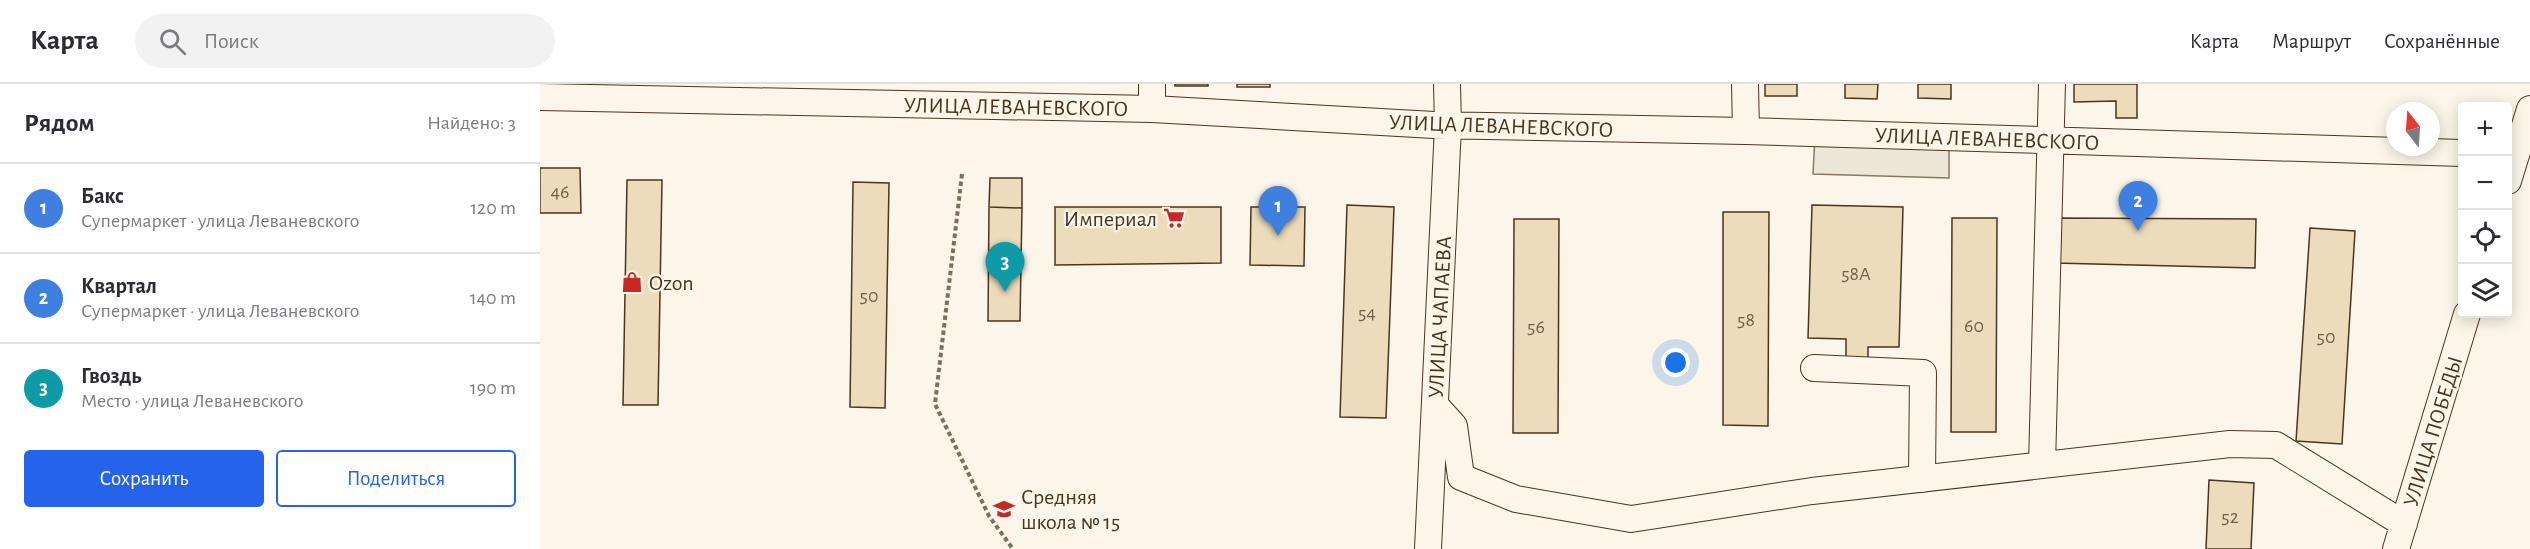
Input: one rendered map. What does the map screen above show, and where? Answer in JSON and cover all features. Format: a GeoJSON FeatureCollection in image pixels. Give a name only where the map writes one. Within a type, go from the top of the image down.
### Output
{"type":"FeatureCollection","features":[{"type":"Feature","properties":{"kind":"street","name":"УЛИЦА ЧАПАЕВА"},"geometry":{"type":"LineString","coordinates":[[1428,549],[1448,126],[1447,84]]}},
{"type":"Feature","properties":{"kind":"street"},"geometry":{"type":"LineString","coordinates":[[1745,84],[1746,131]]}},
{"type":"Feature","properties":{"kind":"street"},"geometry":{"type":"LineString","coordinates":[[2042,465],[2052,84]]}},
{"type":"Feature","properties":{"kind":"street","name":"УЛИЦА ЛЕВАНЕВСКОГО"},"geometry":{"type":"LineString","coordinates":[[545,93],[1152,96],[1448,126],[1746,131],[2458,153]]}},
{"type":"Feature","properties":{"kind":"street"},"geometry":{"type":"LineString","coordinates":[[2512,170],[2530,109]]}},
{"type":"Feature","properties":{"kind":"street","name":"УЛИЦА ПОБЕДЫ"},"geometry":{"type":"LineString","coordinates":[[2396,549],[2466,318]]}},
{"type":"Feature","properties":{"kind":"street"},"geometry":{"type":"LineString","coordinates":[[1814,368],[1923,373],[1922,479]]}},
{"type":"Feature","properties":{"kind":"street"},"geometry":{"type":"LineString","coordinates":[[1435,405],[1454,426],[1461,477],[1516,499],[1631,519],[1812,491],[2230,444],[2276,445],[2404,524]]}},
{"type":"Feature","properties":{"kind":"path"},"geometry":{"type":"LineString","coordinates":[[962,174],[936,404],[989,516],[1013,549]]}},
{"type":"Feature","properties":{"kind":"shaded area"},"geometry":{"type":"Polygon","coordinates":[[[1815,136],[1949,137],[1949,178],[1813,174],[1815,136]]]}},
{"type":"Feature","properties":{"kind":"building"},"geometry":{"type":"Polygon","coordinates":[[[1175,84],[1208,84],[1208,86],[1175,86],[1175,84]]]}},
{"type":"Feature","properties":{"kind":"building"},"geometry":{"type":"Polygon","coordinates":[[[1237,84],[1270,84],[1270,87],[1237,87],[1237,84]]]}},
{"type":"Feature","properties":{"kind":"building"},"geometry":{"type":"Polygon","coordinates":[[[1765,84],[1797,84],[1797,96],[1765,96],[1765,84]]]}},
{"type":"Feature","properties":{"kind":"building"},"geometry":{"type":"Polygon","coordinates":[[[1845,84],[1878,84],[1877,99],[1845,98],[1845,84]]]}},
{"type":"Feature","properties":{"kind":"building"},"geometry":{"type":"Polygon","coordinates":[[[1918,84],[1951,84],[1951,99],[1918,98],[1918,84]]]}},
{"type":"Feature","properties":{"kind":"building"},"geometry":{"type":"Polygon","coordinates":[[[2074,84],[2137,84],[2137,118],[2116,118],[2116,101],[2074,102],[2074,84]]]}},
{"type":"Feature","properties":{"kind":"building"},"geometry":{"type":"Polygon","coordinates":[[[540,168],[580,168],[581,213],[540,213],[540,168]]]}},
{"type":"Feature","properties":{"kind":"building"},"geometry":{"type":"Polygon","coordinates":[[[990,178],[1022,178],[1022,208],[989,207],[990,178]]]}},
{"type":"Feature","properties":{"kind":"building"},"geometry":{"type":"Polygon","coordinates":[[[627,180],[662,180],[658,405],[623,405],[627,180]]]}},
{"type":"Feature","properties":{"kind":"building"},"geometry":{"type":"Polygon","coordinates":[[[853,182],[889,183],[885,408],[850,407],[853,182]]]}},
{"type":"Feature","properties":{"kind":"building"},"geometry":{"type":"Polygon","coordinates":[[[1347,205],[1394,207],[1386,418],[1340,417],[1347,205]]]}},
{"type":"Feature","properties":{"kind":"building"},"geometry":{"type":"Polygon","coordinates":[[[1812,205],[1903,207],[1899,347],[1868,347],[1868,363],[1846,362],[1846,339],[1808,338],[1812,205]]]}},
{"type":"Feature","properties":{"kind":"building"},"geometry":{"type":"Polygon","coordinates":[[[989,207],[1022,208],[1020,321],[988,321],[989,207]]]}},
{"type":"Feature","properties":{"kind":"building"},"geometry":{"type":"Polygon","coordinates":[[[1055,207],[1221,207],[1221,263],[1055,265],[1055,207]]]}},
{"type":"Feature","properties":{"kind":"building"},"geometry":{"type":"Polygon","coordinates":[[[1251,207],[1305,207],[1304,266],[1250,265],[1251,207]]]}},
{"type":"Feature","properties":{"kind":"building"},"geometry":{"type":"Polygon","coordinates":[[[1723,212],[1769,212],[1768,426],[1723,425],[1723,212]]]}},
{"type":"Feature","properties":{"kind":"building"},"geometry":{"type":"Polygon","coordinates":[[[1952,218],[1997,218],[1996,432],[1951,432],[1952,218]]]}},
{"type":"Feature","properties":{"kind":"building"},"geometry":{"type":"Polygon","coordinates":[[[2056,218],[2256,219],[2255,268],[2054,263],[2056,218]]]}},
{"type":"Feature","properties":{"kind":"building"},"geometry":{"type":"Polygon","coordinates":[[[1514,219],[1559,219],[1558,433],[1513,433],[1514,219]]]}},
{"type":"Feature","properties":{"kind":"building"},"geometry":{"type":"Polygon","coordinates":[[[2310,228],[2355,231],[2342,444],[2296,441],[2310,228]]]}},
{"type":"Feature","properties":{"kind":"building"},"geometry":{"type":"Polygon","coordinates":[[[2209,480],[2254,483],[2251,549],[2206,549],[2209,480]]]}},
{"type":"Feature","properties":{"kind":"place","name":"Империал"},"geometry":{"type":"Point","coordinates":[1174,218]}},
{"type":"Feature","properties":{"kind":"place","name":"Квартал"},"geometry":{"type":"Point","coordinates":[2138,231]}},
{"type":"Feature","properties":{"kind":"place","name":"Бакс"},"geometry":{"type":"Point","coordinates":[1278,236]}},
{"type":"Feature","properties":{"kind":"place","name":"Ozon"},"geometry":{"type":"Point","coordinates":[632,282]}},
{"type":"Feature","properties":{"kind":"place","name":"Гвоздь"},"geometry":{"type":"Point","coordinates":[1005,292]}},
{"type":"Feature","properties":{"kind":"place","name":"Средняя школа № 15"},"geometry":{"type":"Point","coordinates":[1004,509]}}]}
